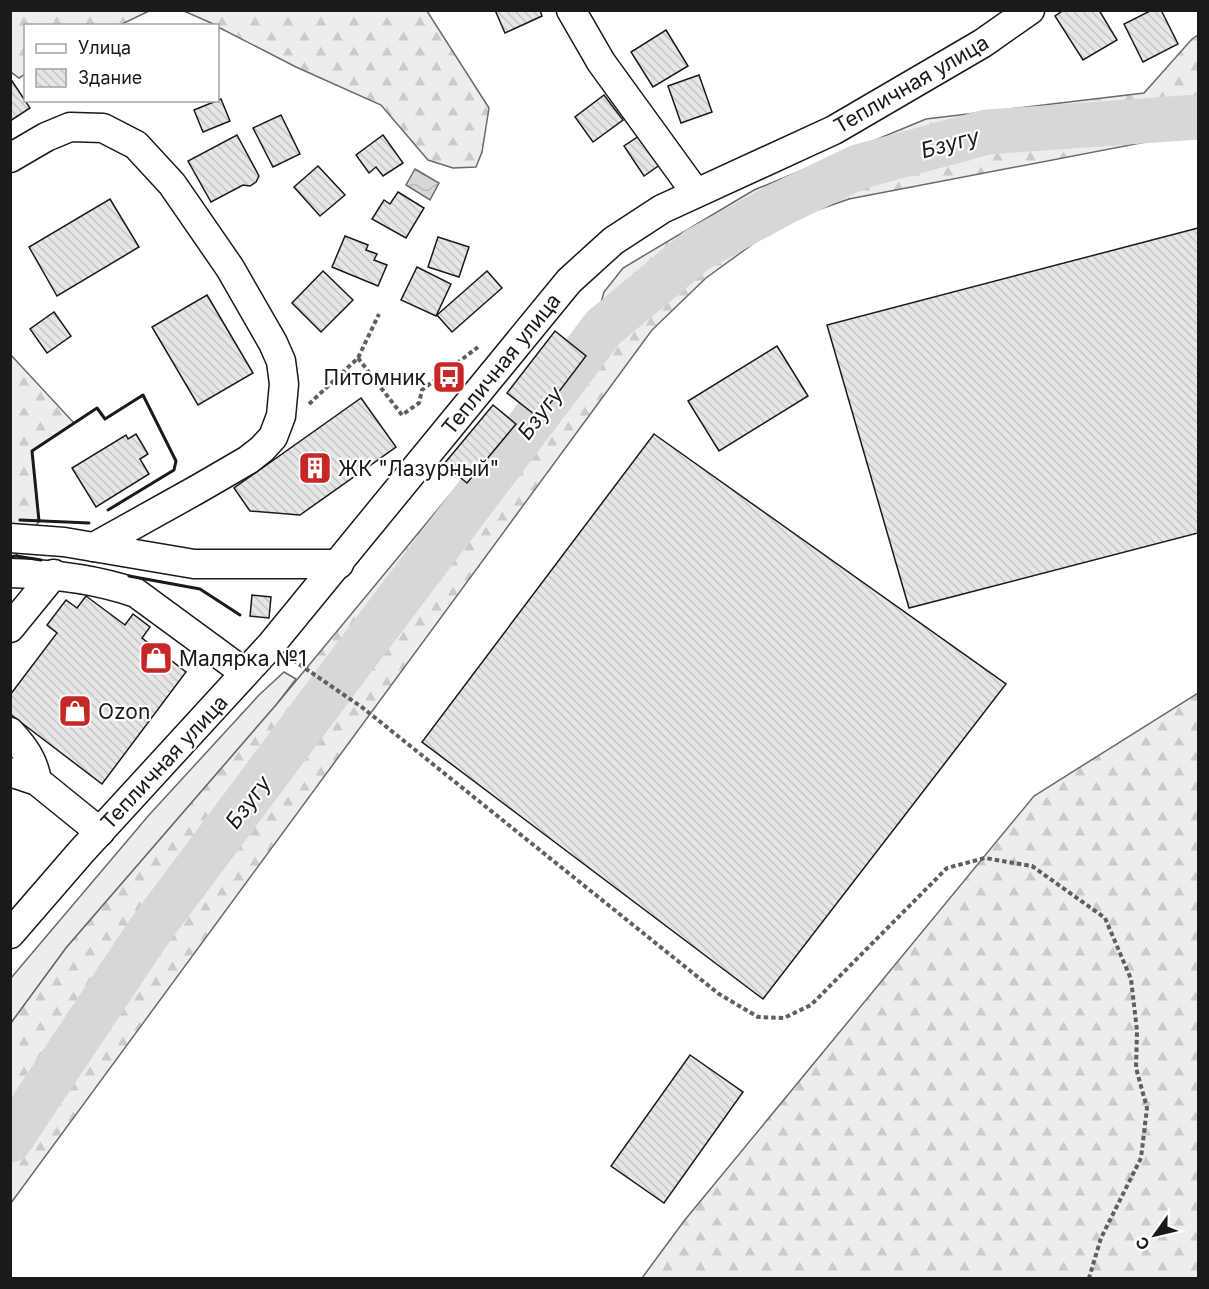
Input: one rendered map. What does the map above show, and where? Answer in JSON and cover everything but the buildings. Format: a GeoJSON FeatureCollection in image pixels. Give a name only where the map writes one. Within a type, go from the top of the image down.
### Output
{"type":"FeatureCollection","features":[{"type":"Feature","properties":{"kind":"street"},"geometry":{"type":"LineString","coordinates":[[572,10],[601,62],[696,193]]}},
{"type":"Feature","properties":{"kind":"street","name":"Тепличная улица"},"geometry":{"type":"LineString","coordinates":[[10,934],[245,673],[339,564],[569,281],[613,241],[662,209],[834,130],[983,43],[1030,10]]}},
{"type":"Feature","properties":{"kind":"street"},"geometry":{"type":"LineString","coordinates":[[10,158],[46,137],[70,127],[104,128],[136,145],[172,184],[230,268],[281,361],[284,384],[281,416],[273,437],[262,448],[248,460],[94,547]]}},
{"type":"Feature","properties":{"kind":"street"},"geometry":{"type":"LineString","coordinates":[[10,538],[94,547],[194,564],[339,564]]}},
{"type":"Feature","properties":{"kind":"street"},"geometry":{"type":"LineString","coordinates":[[10,573],[54,574],[116,586],[136,593],[245,673]]}},
{"type":"Feature","properties":{"kind":"street"},"geometry":{"type":"LineString","coordinates":[[10,628],[54,574]]}},
{"type":"Feature","properties":{"kind":"street"},"geometry":{"type":"LineString","coordinates":[[10,732],[24,747],[35,769],[24,777],[100,832]]}},
{"type":"Feature","properties":{"kind":"path"},"geometry":{"type":"LineString","coordinates":[[307,406],[358,358],[379,314]]}},
{"type":"Feature","properties":{"kind":"path"},"geometry":{"type":"LineString","coordinates":[[358,358],[402,415],[419,403]]}},
{"type":"Feature","properties":{"kind":"path"},"geometry":{"type":"LineString","coordinates":[[318,676],[363,708],[719,994],[758,1017],[784,1018],[811,1005],[947,868],[984,858],[1032,866],[1105,918],[1131,979],[1137,1031],[1136,1068],[1147,1108],[1141,1158],[1101,1239],[1089,1278]]}},
{"type":"Feature","properties":{"kind":"shaded area"},"geometry":{"type":"Polygon","coordinates":[[[284,672],[296,679],[276,705],[66,948],[11,1023],[11,978],[149,815],[259,695],[284,672]]]}},
{"type":"Feature","properties":{"kind":"green space"},"geometry":{"type":"Polygon","coordinates":[[[11,10],[149,11],[122,24],[24,24],[24,75],[19,78],[11,72],[11,10]]]}},
{"type":"Feature","properties":{"kind":"green space"},"geometry":{"type":"Polygon","coordinates":[[[184,11],[427,11],[489,108],[482,152],[476,167],[453,168],[428,160],[381,105],[296,67],[219,28],[219,24],[213,24],[184,11]]]}},
{"type":"Feature","properties":{"kind":"green space"},"geometry":{"type":"Polygon","coordinates":[[[1198,35],[1198,132],[849,199],[783,222],[706,278],[652,330],[11,1203],[11,1023],[66,948],[276,705],[453,491],[528,432],[592,333],[604,292],[623,268],[754,190],[926,119],[1144,93],[1198,35]]]}},
{"type":"Feature","properties":{"kind":"green space"},"geometry":{"type":"Polygon","coordinates":[[[10,354],[74,423],[32,451],[39,521],[16,556],[11,557],[10,354]]]}},
{"type":"Feature","properties":{"kind":"green space"},"geometry":{"type":"Polygon","coordinates":[[[1198,693],[1198,1278],[642,1278],[684,1221],[1034,796],[1198,693]]]}},
{"type":"Feature","properties":{"kind":"water"},"geometry":{"type":"Polygon","coordinates":[[[415,169],[439,183],[430,200],[406,185],[415,169]]]}},
{"type":"Feature","properties":{"kind":"waterway","name":"Бзугу"},"geometry":{"type":"LineString","coordinates":[[10,1140],[148,933],[603,328],[698,249],[783,203],[858,167],[987,132],[1198,117]]}},
{"type":"Feature","properties":{"kind":"wall"},"geometry":{"type":"LineString","coordinates":[[39,521],[32,451],[97,408],[105,419],[143,395],[176,461],[174,470],[108,510]]}},
{"type":"Feature","properties":{"kind":"wall"},"geometry":{"type":"LineString","coordinates":[[20,520],[89,523]]}},
{"type":"Feature","properties":{"kind":"wall"},"geometry":{"type":"LineString","coordinates":[[10,557],[41,560]]}},
{"type":"Feature","properties":{"kind":"wall"},"geometry":{"type":"LineString","coordinates":[[129,576],[200,589],[240,615]]}},
{"type":"Feature","properties":{"kind":"place","name":"Питомник"},"geometry":{"type":"Point","coordinates":[449,377]}},
{"type":"Feature","properties":{"kind":"place","name":"ЖК \"Лазурный\""},"geometry":{"type":"Point","coordinates":[315,468]}},
{"type":"Feature","properties":{"kind":"place","name":"Малярка №1"},"geometry":{"type":"Point","coordinates":[156,658]}},
{"type":"Feature","properties":{"kind":"place","name":"Ozon"},"geometry":{"type":"Point","coordinates":[75,711]}}]}
